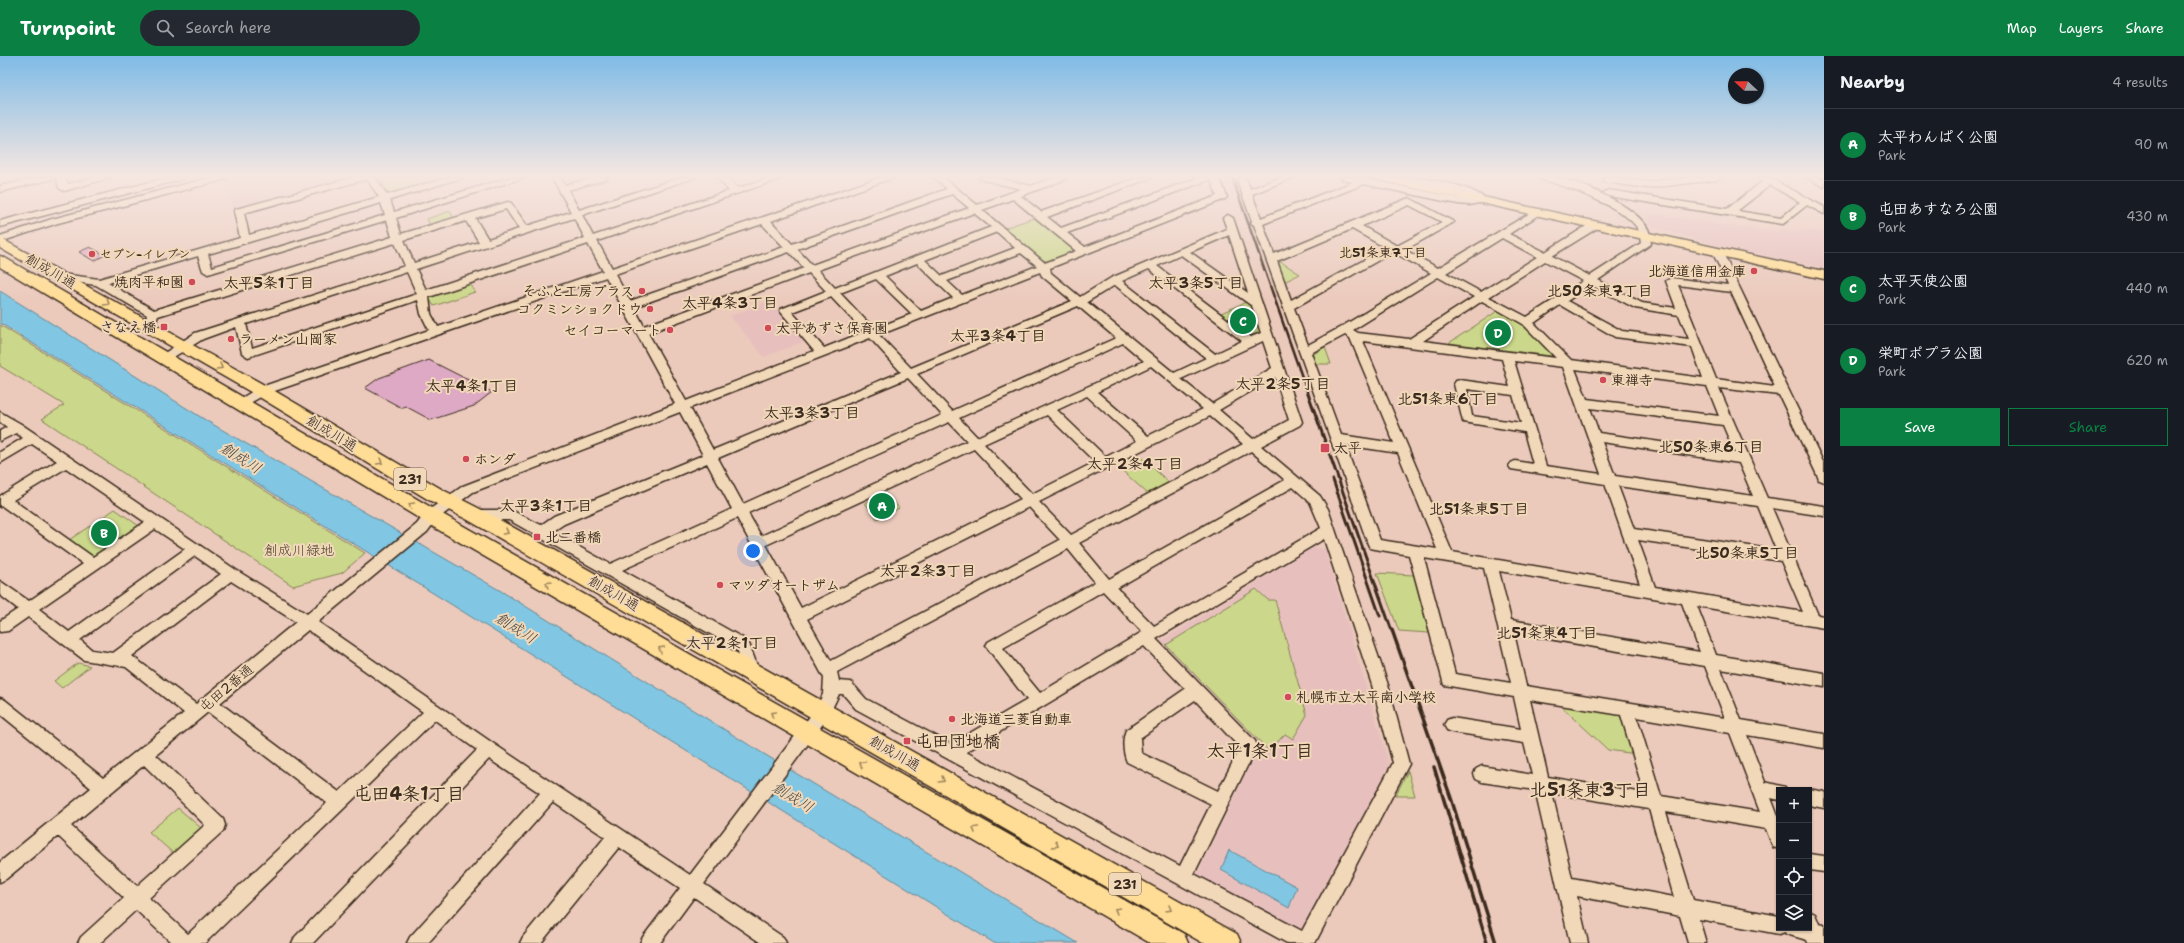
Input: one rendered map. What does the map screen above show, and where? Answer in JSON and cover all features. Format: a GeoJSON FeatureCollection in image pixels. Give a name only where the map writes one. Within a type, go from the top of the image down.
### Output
{"type":"FeatureCollection","features":[{"type":"Feature","properties":{"kind":"highway","name":"創成川通"},"geometry":{"type":"LineString","coordinates":[[0,241],[62,277],[152,321],[182,346],[262,391],[436,495],[450,501],[752,671],[1228,943]]}},
{"type":"Feature","properties":{"kind":"highway","name":"創成川通"},"geometry":{"type":"LineString","coordinates":[[0,261],[432,516],[807,733],[1175,943]]}},
{"type":"Feature","properties":{"kind":"main road"},"geometry":{"type":"LineString","coordinates":[[1566,218],[1824,275]]}},
{"type":"Feature","properties":{"kind":"street"},"geometry":{"type":"LineString","coordinates":[[0,224],[18,218]]}},
{"type":"Feature","properties":{"kind":"street"},"geometry":{"type":"LineString","coordinates":[[0,241],[65,218]]}},
{"type":"Feature","properties":{"kind":"street"},"geometry":{"type":"LineString","coordinates":[[241,218],[245,239]]}},
{"type":"Feature","properties":{"kind":"street"},"geometry":{"type":"LineString","coordinates":[[62,277],[99,282],[315,218]]}},
{"type":"Feature","properties":{"kind":"street"},"geometry":{"type":"LineString","coordinates":[[202,251],[208,271],[382,218]]}},
{"type":"Feature","properties":{"kind":"street"},"geometry":{"type":"LineString","coordinates":[[391,218],[398,239],[423,295],[426,314],[435,332]]}},
{"type":"Feature","properties":{"kind":"street"},"geometry":{"type":"LineString","coordinates":[[99,282],[152,321],[465,218]]}},
{"type":"Feature","properties":{"kind":"street"},"geometry":{"type":"LineString","coordinates":[[470,218],[485,243]]}},
{"type":"Feature","properties":{"kind":"street"},"geometry":{"type":"LineString","coordinates":[[517,218],[525,230]]}},
{"type":"Feature","properties":{"kind":"street"},"geometry":{"type":"LineString","coordinates":[[163,358],[199,336],[411,266],[562,218]]}},
{"type":"Feature","properties":{"kind":"street"},"geometry":{"type":"LineString","coordinates":[[579,218],[829,669],[832,688],[823,712],[649,943]]}},
{"type":"Feature","properties":{"kind":"street"},"geometry":{"type":"LineString","coordinates":[[240,322],[248,353],[656,218]]}},
{"type":"Feature","properties":{"kind":"street"},"geometry":{"type":"LineString","coordinates":[[242,404],[262,391],[769,218]]}},
{"type":"Feature","properties":{"kind":"street"},"geometry":{"type":"LineString","coordinates":[[627,306],[873,218]]}},
{"type":"Feature","properties":{"kind":"street"},"geometry":{"type":"LineString","coordinates":[[640,331],[947,218]]}},
{"type":"Feature","properties":{"kind":"street"},"geometry":{"type":"LineString","coordinates":[[832,688],[846,687],[861,704],[1305,943],[1401,764],[1384,705],[1380,685],[1321,509],[1315,499],[1153,361],[1046,274],[1044,267],[987,218]]}},
{"type":"Feature","properties":{"kind":"street"},"geometry":{"type":"LineString","coordinates":[[1043,218],[1083,252]]}},
{"type":"Feature","properties":{"kind":"street"},"geometry":{"type":"LineString","coordinates":[[1059,232],[1096,218]]}},
{"type":"Feature","properties":{"kind":"street","name":"屯田2番通"},"geometry":{"type":"LineString","coordinates":[[0,873],[415,533],[450,501],[468,489],[1168,218]]}},
{"type":"Feature","properties":{"kind":"street"},"geometry":{"type":"LineString","coordinates":[[1255,218],[1290,306],[1304,351],[1376,544],[1819,621]]}},
{"type":"Feature","properties":{"kind":"street"},"geometry":{"type":"LineString","coordinates":[[1256,223],[1268,218]]}},
{"type":"Feature","properties":{"kind":"street"},"geometry":{"type":"LineString","coordinates":[[1272,259],[1371,218]]}},
{"type":"Feature","properties":{"kind":"street"},"geometry":{"type":"LineString","coordinates":[[1290,306],[1395,249],[1449,222],[1442,218]]}},
{"type":"Feature","properties":{"kind":"street"},"geometry":{"type":"LineString","coordinates":[[1304,351],[1350,333],[1438,272],[1527,218]]}},
{"type":"Feature","properties":{"kind":"street"},"geometry":{"type":"LineString","coordinates":[[1527,322],[1646,244],[1643,229],[1632,218]]}},
{"type":"Feature","properties":{"kind":"street"},"geometry":{"type":"LineString","coordinates":[[1772,218],[1783,220],[1785,218]]}},
{"type":"Feature","properties":{"kind":"street"},"geometry":{"type":"LineString","coordinates":[[764,220],[975,444],[1031,500],[1069,541],[1195,691],[1249,746],[1183,878]]}},
{"type":"Feature","properties":{"kind":"street"},"geometry":{"type":"LineString","coordinates":[[541,532],[559,520],[1081,301],[1115,280],[1182,251],[1230,224],[1256,304],[1268,334],[1296,422],[829,669]]}},
{"type":"Feature","properties":{"kind":"street"},"geometry":{"type":"LineString","coordinates":[[1412,343],[1480,297],[1595,225]]}},
{"type":"Feature","properties":{"kind":"street"},"geometry":{"type":"LineString","coordinates":[[1354,226],[1527,322],[1568,364],[1583,402],[1650,592]]}},
{"type":"Feature","properties":{"kind":"street"},"geometry":{"type":"LineString","coordinates":[[822,353],[786,311],[998,228]]}},
{"type":"Feature","properties":{"kind":"street"},"geometry":{"type":"LineString","coordinates":[[1502,234],[1639,306],[1683,312]]}},
{"type":"Feature","properties":{"kind":"street"},"geometry":{"type":"LineString","coordinates":[[940,280],[1022,249]]}},
{"type":"Feature","properties":{"kind":"street"},"geometry":{"type":"LineString","coordinates":[[1182,251],[1256,304]]}},
{"type":"Feature","properties":{"kind":"street"},"geometry":{"type":"LineString","coordinates":[[1717,251],[1784,392],[1821,464],[1824,477]]}},
{"type":"Feature","properties":{"kind":"street"},"geometry":{"type":"LineString","coordinates":[[918,259],[960,299]]}},
{"type":"Feature","properties":{"kind":"street"},"geometry":{"type":"LineString","coordinates":[[1150,265],[1249,341]]}},
{"type":"Feature","properties":{"kind":"street"},"geometry":{"type":"LineString","coordinates":[[878,275],[919,315]]}},
{"type":"Feature","properties":{"kind":"street"},"geometry":{"type":"LineString","coordinates":[[1115,280],[1214,359]]}},
{"type":"Feature","properties":{"kind":"street"},"geometry":{"type":"LineString","coordinates":[[1735,289],[1671,281],[1711,382],[1744,459],[1787,557],[1819,621]]}},
{"type":"Feature","properties":{"kind":"street"},"geometry":{"type":"LineString","coordinates":[[1560,301],[1618,334],[1696,344]]}},
{"type":"Feature","properties":{"kind":"street"},"geometry":{"type":"LineString","coordinates":[[1350,333],[1507,356],[1784,392]]}},
{"type":"Feature","properties":{"kind":"street"},"geometry":{"type":"LineString","coordinates":[[1350,333],[1402,448],[1447,556]]}},
{"type":"Feature","properties":{"kind":"street"},"geometry":{"type":"LineString","coordinates":[[1173,378],[1249,341],[1268,334]]}},
{"type":"Feature","properties":{"kind":"street"},"geometry":{"type":"LineString","coordinates":[[611,570],[949,416],[1125,338]]}},
{"type":"Feature","properties":{"kind":"street"},"geometry":{"type":"LineString","coordinates":[[1507,356],[1541,470]]}},
{"type":"Feature","properties":{"kind":"street"},"geometry":{"type":"LineString","coordinates":[[758,543],[1153,361]]}},
{"type":"Feature","properties":{"kind":"street"},"geometry":{"type":"LineString","coordinates":[[799,616],[1211,410],[1279,369]]}},
{"type":"Feature","properties":{"kind":"street"},"geometry":{"type":"LineString","coordinates":[[1518,392],[1460,384],[1467,419],[1529,429]]}},
{"type":"Feature","properties":{"kind":"street"},"geometry":{"type":"LineString","coordinates":[[1089,391],[1146,442]]}},
{"type":"Feature","properties":{"kind":"street"},"geometry":{"type":"LineString","coordinates":[[1583,402],[1728,421]]}},
{"type":"Feature","properties":{"kind":"street"},"geometry":{"type":"LineString","coordinates":[[1049,409],[1104,463]]}},
{"type":"Feature","properties":{"kind":"street"},"geometry":{"type":"LineString","coordinates":[[0,416],[231,574],[306,621],[434,712],[692,886],[772,942]]}},
{"type":"Feature","properties":{"kind":"street"},"geometry":{"type":"LineString","coordinates":[[0,437],[17,427]]}},
{"type":"Feature","properties":{"kind":"street"},"geometry":{"type":"LineString","coordinates":[[1595,437],[1744,459]]}},
{"type":"Feature","properties":{"kind":"street"},"geometry":{"type":"LineString","coordinates":[[0,458],[33,438]]}},
{"type":"Feature","properties":{"kind":"street"},"geometry":{"type":"LineString","coordinates":[[1337,439],[1402,448]]}},
{"type":"Feature","properties":{"kind":"street"},"geometry":{"type":"LineString","coordinates":[[67,461],[1,501],[93,564]]}},
{"type":"Feature","properties":{"kind":"street"},"geometry":{"type":"LineString","coordinates":[[1515,466],[1824,511]]}},
{"type":"Feature","properties":{"kind":"street"},"geometry":{"type":"LineString","coordinates":[[1038,702],[993,646],[1294,481]]}},
{"type":"Feature","properties":{"kind":"street"},"geometry":{"type":"LineString","coordinates":[[475,515],[511,515],[611,570],[743,645],[752,671]]}},
{"type":"Feature","properties":{"kind":"street"},"geometry":{"type":"LineString","coordinates":[[3,627],[154,522]]}},
{"type":"Feature","properties":{"kind":"street"},"geometry":{"type":"LineString","coordinates":[[951,753],[1328,530]]}},
{"type":"Feature","properties":{"kind":"street"},"geometry":{"type":"LineString","coordinates":[[1629,533],[1787,557]]}},
{"type":"Feature","properties":{"kind":"street"},"geometry":{"type":"LineString","coordinates":[[69,640],[195,549]]}},
{"type":"Feature","properties":{"kind":"street"},"geometry":{"type":"LineString","coordinates":[[1414,551],[1449,680],[1824,741]]}},
{"type":"Feature","properties":{"kind":"street"},"geometry":{"type":"LineString","coordinates":[[1490,563],[1529,737],[1567,886],[1579,943]]}},
{"type":"Feature","properties":{"kind":"street"},"geometry":{"type":"LineString","coordinates":[[116,659],[231,574]]}},
{"type":"Feature","properties":{"kind":"street"},"geometry":{"type":"LineString","coordinates":[[0,587],[89,656],[129,661],[202,708],[338,802]]}},
{"type":"Feature","properties":{"kind":"street"},"geometry":{"type":"LineString","coordinates":[[1687,598],[1776,834]]}},
{"type":"Feature","properties":{"kind":"street"},"geometry":{"type":"LineString","coordinates":[[1504,625],[1824,680]]}},
{"type":"Feature","properties":{"kind":"street"},"geometry":{"type":"LineString","coordinates":[[1195,691],[1132,735],[1133,757],[1221,801]]}},
{"type":"Feature","properties":{"kind":"street"},"geometry":{"type":"LineString","coordinates":[[0,705],[103,788]]}},
{"type":"Feature","properties":{"kind":"street"},"geometry":{"type":"LineString","coordinates":[[1627,710],[1697,943]]}},
{"type":"Feature","properties":{"kind":"street"},"geometry":{"type":"LineString","coordinates":[[192,943],[434,712]]}},
{"type":"Feature","properties":{"kind":"street"},"geometry":{"type":"LineString","coordinates":[[1452,725],[1529,737]]}},
{"type":"Feature","properties":{"kind":"street"},"geometry":{"type":"LineString","coordinates":[[301,943],[488,749]]}},
{"type":"Feature","properties":{"kind":"street"},"geometry":{"type":"LineString","coordinates":[[87,943],[217,825],[145,755]]}},
{"type":"Feature","properties":{"kind":"street"},"geometry":{"type":"LineString","coordinates":[[1482,774],[1540,782],[1771,822]]}},
{"type":"Feature","properties":{"kind":"street"},"geometry":{"type":"LineString","coordinates":[[1760,789],[1776,792]]}},
{"type":"Feature","properties":{"kind":"street"},"geometry":{"type":"LineString","coordinates":[[416,943],[552,792]]}},
{"type":"Feature","properties":{"kind":"street"},"geometry":{"type":"LineString","coordinates":[[1812,798],[1824,800]]}},
{"type":"Feature","properties":{"kind":"street"},"geometry":{"type":"LineString","coordinates":[[58,826],[185,943]]}},
{"type":"Feature","properties":{"kind":"street"},"geometry":{"type":"LineString","coordinates":[[529,943],[617,836]]}},
{"type":"Feature","properties":{"kind":"street"},"geometry":{"type":"LineString","coordinates":[[1812,862],[1824,864]]}},
{"type":"Feature","properties":{"kind":"street"},"geometry":{"type":"LineString","coordinates":[[1567,886],[1776,925]]}},
{"type":"Feature","properties":{"kind":"shaded area"},"geometry":{"type":"Polygon","coordinates":[[[1647,218],[1682,218],[1762,231],[1824,231],[1824,268],[1720,246],[1653,227],[1647,221],[1647,218]]]}},
{"type":"Feature","properties":{"kind":"shaded area","name":"太平あずさ保育園"},"geometry":{"type":"Polygon","coordinates":[[[771,300],[806,341],[764,357],[730,316],[771,300]]]}},
{"type":"Feature","properties":{"kind":"shaded area","name":"札幌市立太平南小学校"},"geometry":{"type":"Polygon","coordinates":[[[1313,547],[1325,549],[1390,766],[1301,930],[1196,876],[1257,750],[1156,644],[1313,547]]]}},
{"type":"Feature","properties":{"kind":"green space"},"geometry":{"type":"Polygon","coordinates":[[[454,218],[454,219],[431,227],[427,219],[454,218]]]}},
{"type":"Feature","properties":{"kind":"green space"},"geometry":{"type":"Polygon","coordinates":[[[1032,218],[1038,218],[1074,249],[1073,251],[1047,261],[1041,260],[1005,228],[1032,218]]]}},
{"type":"Feature","properties":{"kind":"green space"},"geometry":{"type":"Polygon","coordinates":[[[1281,262],[1300,274],[1282,283],[1276,264],[1281,262]]]}},
{"type":"Feature","properties":{"kind":"green space"},"geometry":{"type":"Polygon","coordinates":[[[470,283],[475,292],[434,306],[428,297],[470,283]]]}},
{"type":"Feature","properties":{"kind":"green space"},"geometry":{"type":"Polygon","coordinates":[[[1246,302],[1253,307],[1260,329],[1260,332],[1251,336],[1219,314],[1246,302]]]}},
{"type":"Feature","properties":{"kind":"green space"},"geometry":{"type":"Polygon","coordinates":[[[1499,310],[1522,324],[1553,354],[1551,356],[1449,343],[1499,310]]]}},
{"type":"Feature","properties":{"kind":"green space","name":"創成川緑地"},"geometry":{"type":"Polygon","coordinates":[[[0,325],[365,553],[342,573],[293,586],[42,419],[64,405],[0,366],[0,325]]]}},
{"type":"Feature","properties":{"kind":"green space"},"geometry":{"type":"Polygon","coordinates":[[[1325,347],[1331,364],[1315,364],[1312,355],[1325,347]]]}},
{"type":"Feature","properties":{"kind":"green space"},"geometry":{"type":"Polygon","coordinates":[[[1136,453],[1170,483],[1149,495],[1115,464],[1136,453]]]}},
{"type":"Feature","properties":{"kind":"green space"},"geometry":{"type":"Polygon","coordinates":[[[886,493],[899,508],[877,519],[865,503],[886,493]]]}},
{"type":"Feature","properties":{"kind":"green space"},"geometry":{"type":"Polygon","coordinates":[[[115,509],[139,526],[93,558],[69,540],[115,509]]]}},
{"type":"Feature","properties":{"kind":"green space"},"geometry":{"type":"Polygon","coordinates":[[[1377,573],[1414,575],[1429,633],[1399,631],[1377,573]]]}},
{"type":"Feature","properties":{"kind":"green space"},"geometry":{"type":"Polygon","coordinates":[[[1256,589],[1268,600],[1275,600],[1307,715],[1293,739],[1285,734],[1269,751],[1166,645],[1256,589]]]}},
{"type":"Feature","properties":{"kind":"green space"},"geometry":{"type":"Polygon","coordinates":[[[78,663],[90,666],[62,688],[54,681],[78,663]]]}},
{"type":"Feature","properties":{"kind":"green space"},"geometry":{"type":"Polygon","coordinates":[[[1559,704],[1616,712],[1623,717],[1636,754],[1608,750],[1559,704]]]}},
{"type":"Feature","properties":{"kind":"green space"},"geometry":{"type":"Polygon","coordinates":[[[1408,771],[1415,796],[1395,796],[1408,771]]]}},
{"type":"Feature","properties":{"kind":"green space"},"geometry":{"type":"Polygon","coordinates":[[[178,808],[201,828],[173,853],[149,832],[178,808]]]}},
{"type":"Feature","properties":{"kind":"water","name":"創成川"},"geometry":{"type":"Polygon","coordinates":[[[0,291],[207,421],[501,591],[759,751],[1078,943],[994,943],[0,323],[0,291]]]}},
{"type":"Feature","properties":{"kind":"water"},"geometry":{"type":"Polygon","coordinates":[[[1229,850],[1297,887],[1289,908],[1221,870],[1229,850]]]}},
{"type":"Feature","properties":{"kind":"building","name":"セブン-イレブン"},"geometry":{"type":"Polygon","coordinates":[[[90,247],[105,255],[94,261],[79,252],[90,247]]]}},
{"type":"Feature","properties":{"kind":"building"},"geometry":{"type":"Polygon","coordinates":[[[429,360],[492,392],[474,406],[431,420],[405,406],[402,408],[365,388],[379,378],[429,360]]]}},
{"type":"Feature","properties":{"kind":"railway"},"geometry":{"type":"LineString","coordinates":[[1246,218],[1303,380]]}},
{"type":"Feature","properties":{"kind":"railway"},"geometry":{"type":"LineString","coordinates":[[1303,379],[1392,631]]}},
{"type":"Feature","properties":{"kind":"railway"},"geometry":{"type":"LineString","coordinates":[[1333,480],[1380,616]]}},
{"type":"Feature","properties":{"kind":"railway"},"geometry":{"type":"LineString","coordinates":[[1392,630],[1451,798],[1496,943]]}},
{"type":"Feature","properties":{"kind":"railway"},"geometry":{"type":"LineString","coordinates":[[1434,767],[1487,943]]}},
{"type":"Feature","properties":{"kind":"place","name":"セブン-イレブン"},"geometry":{"type":"Point","coordinates":[92,254]}},
{"type":"Feature","properties":{"kind":"place","name":"北海道信用金庫"},"geometry":{"type":"Point","coordinates":[1754,271]}},
{"type":"Feature","properties":{"kind":"place","name":"焼肉平和園"},"geometry":{"type":"Point","coordinates":[192,282]}},
{"type":"Feature","properties":{"kind":"place","name":"そふと工房プラス"},"geometry":{"type":"Point","coordinates":[642,291]}},
{"type":"Feature","properties":{"kind":"place","name":"コクミンショクドウ"},"geometry":{"type":"Point","coordinates":[650,309]}},
{"type":"Feature","properties":{"kind":"place","name":"太平天使公園"},"geometry":{"type":"Point","coordinates":[1243,321]}},
{"type":"Feature","properties":{"kind":"place","name":"さなえ橋"},"geometry":{"type":"Point","coordinates":[164,327]}},
{"type":"Feature","properties":{"kind":"place","name":"太平あずさ保育園"},"geometry":{"type":"Point","coordinates":[768,328]}},
{"type":"Feature","properties":{"kind":"place","name":"セイコーマート"},"geometry":{"type":"Point","coordinates":[670,330]}},
{"type":"Feature","properties":{"kind":"place","name":"栄町ポプラ公園"},"geometry":{"type":"Point","coordinates":[1498,333]}},
{"type":"Feature","properties":{"kind":"place","name":"ラーメン山岡家"},"geometry":{"type":"Point","coordinates":[231,339]}},
{"type":"Feature","properties":{"kind":"place","name":"東禅寺"},"geometry":{"type":"Point","coordinates":[1603,380]}},
{"type":"Feature","properties":{"kind":"place","name":"太平"},"geometry":{"type":"Point","coordinates":[1325,448]}},
{"type":"Feature","properties":{"kind":"place","name":"ホンダ"},"geometry":{"type":"Point","coordinates":[466,459]}},
{"type":"Feature","properties":{"kind":"place","name":"太平わんぱく公園"},"geometry":{"type":"Point","coordinates":[882,506]}},
{"type":"Feature","properties":{"kind":"place","name":"屯田あすなろ公園"},"geometry":{"type":"Point","coordinates":[104,533]}},
{"type":"Feature","properties":{"kind":"place","name":"北二番橋"},"geometry":{"type":"Point","coordinates":[537,537]}},
{"type":"Feature","properties":{"kind":"place","name":"マツダオートザム"},"geometry":{"type":"Point","coordinates":[720,585]}},
{"type":"Feature","properties":{"kind":"place","name":"札幌市立太平南小学校"},"geometry":{"type":"Point","coordinates":[1288,697]}},
{"type":"Feature","properties":{"kind":"place","name":"北海道三菱自動車"},"geometry":{"type":"Point","coordinates":[952,719]}},
{"type":"Feature","properties":{"kind":"place","name":"屯田団地橋"},"geometry":{"type":"Point","coordinates":[907,741]}},
{"type":"Feature","properties":{"kind":"district","name":"北51条東7丁目"},"geometry":{"type":"Point","coordinates":[1383,252]}},
{"type":"Feature","properties":{"kind":"district","name":"太平5条1丁目"},"geometry":{"type":"Point","coordinates":[269,283]}},
{"type":"Feature","properties":{"kind":"district","name":"太平3条5丁目"},"geometry":{"type":"Point","coordinates":[1196,283]}},
{"type":"Feature","properties":{"kind":"district","name":"北50条東7丁目"},"geometry":{"type":"Point","coordinates":[1600,291]}},
{"type":"Feature","properties":{"kind":"district","name":"太平4条3丁目"},"geometry":{"type":"Point","coordinates":[730,303]}},
{"type":"Feature","properties":{"kind":"district","name":"太平3条4丁目"},"geometry":{"type":"Point","coordinates":[998,336]}},
{"type":"Feature","properties":{"kind":"district","name":"太平2条5丁目"},"geometry":{"type":"Point","coordinates":[1283,384]}},
{"type":"Feature","properties":{"kind":"district","name":"太平4条1丁目"},"geometry":{"type":"Point","coordinates":[472,386]}},
{"type":"Feature","properties":{"kind":"district","name":"北51条東6丁目"},"geometry":{"type":"Point","coordinates":[1448,399]}},
{"type":"Feature","properties":{"kind":"district","name":"太平3条3丁目"},"geometry":{"type":"Point","coordinates":[812,413]}},
{"type":"Feature","properties":{"kind":"district","name":"北50条東6丁目"},"geometry":{"type":"Point","coordinates":[1711,447]}},
{"type":"Feature","properties":{"kind":"district","name":"太平2条4丁目"},"geometry":{"type":"Point","coordinates":[1135,464]}},
{"type":"Feature","properties":{"kind":"district","name":"太平3条1丁目"},"geometry":{"type":"Point","coordinates":[546,506]}},
{"type":"Feature","properties":{"kind":"district","name":"北51条東5丁目"},"geometry":{"type":"Point","coordinates":[1479,509]}},
{"type":"Feature","properties":{"kind":"district","name":"北50条東5丁目"},"geometry":{"type":"Point","coordinates":[1747,553]}},
{"type":"Feature","properties":{"kind":"district","name":"太平2条3丁目"},"geometry":{"type":"Point","coordinates":[928,571]}},
{"type":"Feature","properties":{"kind":"district","name":"北51条東4丁目"},"geometry":{"type":"Point","coordinates":[1547,633]}},
{"type":"Feature","properties":{"kind":"district","name":"太平2条1丁目"},"geometry":{"type":"Point","coordinates":[732,643]}},
{"type":"Feature","properties":{"kind":"district","name":"太平1条1丁目"},"geometry":{"type":"Point","coordinates":[1260,751]}},
{"type":"Feature","properties":{"kind":"district","name":"北51条東3丁目"},"geometry":{"type":"Point","coordinates":[1590,790]}},
{"type":"Feature","properties":{"kind":"district","name":"屯田4条1丁目"},"geometry":{"type":"Point","coordinates":[409,794]}}]}
